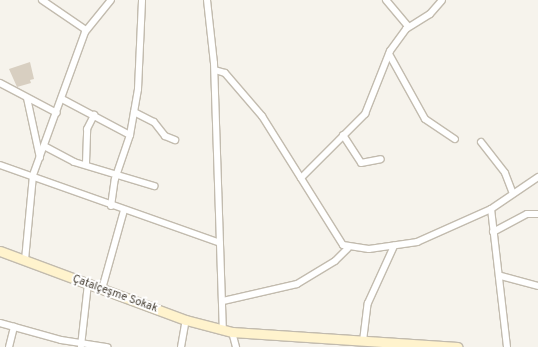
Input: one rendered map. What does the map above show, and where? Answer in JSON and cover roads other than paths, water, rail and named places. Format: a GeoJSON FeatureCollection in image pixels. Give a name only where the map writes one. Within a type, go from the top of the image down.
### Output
{"type":"FeatureCollection","features":[{"type":"Feature","properties":{"kind":"street"},"geometry":{"type":"LineString","coordinates":[[42,0],[86,30]]}},
{"type":"Feature","properties":{"kind":"street"},"geometry":{"type":"LineString","coordinates":[[25,260],[33,178],[86,30],[112,0]]}},
{"type":"Feature","properties":{"kind":"street"},"geometry":{"type":"LineString","coordinates":[[111,206],[116,178],[130,135],[134,112],[142,0]]}},
{"type":"Feature","properties":{"kind":"street"},"geometry":{"type":"LineString","coordinates":[[207,0],[214,70],[223,301],[228,331],[236,347]]}},
{"type":"Feature","properties":{"kind":"street"},"geometry":{"type":"LineString","coordinates":[[386,0],[408,26]]}},
{"type":"Feature","properties":{"kind":"street"},"geometry":{"type":"LineString","coordinates":[[301,178],[365,114],[389,54],[408,26],[430,14],[442,0]]}},
{"type":"Feature","properties":{"kind":"street"},"geometry":{"type":"LineString","coordinates":[[389,54],[425,119],[455,139]]}},
{"type":"Feature","properties":{"kind":"street"},"geometry":{"type":"LineString","coordinates":[[214,70],[225,73],[262,116],[348,248]]}},
{"type":"Feature","properties":{"kind":"street"},"geometry":{"type":"LineString","coordinates":[[0,83],[57,113]]}},
{"type":"Feature","properties":{"kind":"street"},"geometry":{"type":"LineString","coordinates":[[27,98],[40,158]]}},
{"type":"Feature","properties":{"kind":"street"},"geometry":{"type":"LineString","coordinates":[[62,99],[130,135]]}},
{"type":"Feature","properties":{"kind":"street"},"geometry":{"type":"LineString","coordinates":[[134,112],[154,122],[165,136],[175,140]]}},
{"type":"Feature","properties":{"kind":"street"},"geometry":{"type":"LineString","coordinates":[[86,163],[87,129],[94,115]]}},
{"type":"Feature","properties":{"kind":"street"},"geometry":{"type":"LineString","coordinates":[[343,135],[361,163],[381,159]]}},
{"type":"Feature","properties":{"kind":"street"},"geometry":{"type":"LineString","coordinates":[[481,142],[505,173],[513,194]]}},
{"type":"Feature","properties":{"kind":"street"},"geometry":{"type":"LineString","coordinates":[[44,146],[68,160],[86,163],[116,178],[154,186]]}},
{"type":"Feature","properties":{"kind":"street"},"geometry":{"type":"LineString","coordinates":[[0,165],[111,206],[220,243]]}},
{"type":"Feature","properties":{"kind":"street"},"geometry":{"type":"LineString","coordinates":[[223,301],[297,284],[335,262],[348,248],[394,246],[429,238],[491,209],[538,177]]}},
{"type":"Feature","properties":{"kind":"street"},"geometry":{"type":"LineString","coordinates":[[491,209],[493,232],[501,276],[507,347]]}},
{"type":"Feature","properties":{"kind":"street"},"geometry":{"type":"LineString","coordinates":[[102,289],[124,210]]}},
{"type":"Feature","properties":{"kind":"street"},"geometry":{"type":"LineString","coordinates":[[493,232],[527,214],[538,214]]}},
{"type":"Feature","properties":{"kind":"street"},"geometry":{"type":"LineString","coordinates":[[363,341],[368,303],[394,246]]}},
{"type":"Feature","properties":{"kind":"street","name":"Çatalçeşme Sokak"},"geometry":{"type":"LineString","coordinates":[[0,251],[186,320],[228,331],[345,343],[363,341],[458,347]]}},
{"type":"Feature","properties":{"kind":"street"},"geometry":{"type":"LineString","coordinates":[[501,276],[538,286]]}},
{"type":"Feature","properties":{"kind":"street"},"geometry":{"type":"LineString","coordinates":[[81,345],[88,284]]}},
{"type":"Feature","properties":{"kind":"street"},"geometry":{"type":"LineString","coordinates":[[180,347],[186,320]]}},
{"type":"Feature","properties":{"kind":"street"},"geometry":{"type":"LineString","coordinates":[[0,323],[81,345],[107,347]]}},
{"type":"Feature","properties":{"kind":"street"},"geometry":{"type":"LineString","coordinates":[[9,347],[14,327]]}}]}
